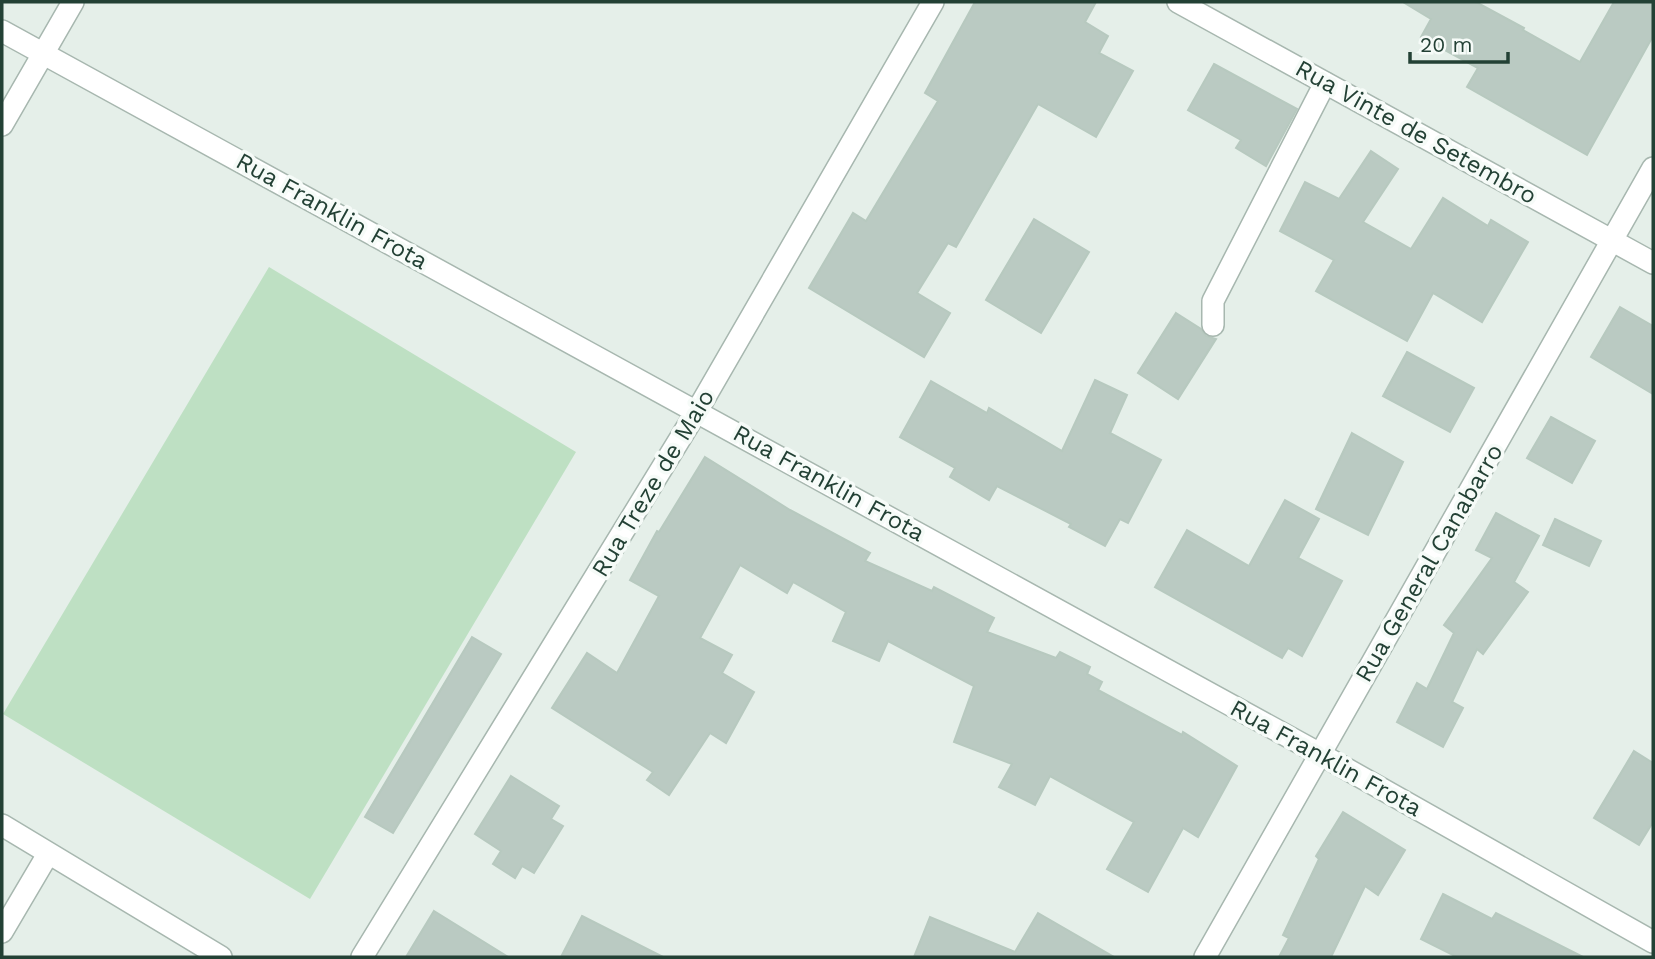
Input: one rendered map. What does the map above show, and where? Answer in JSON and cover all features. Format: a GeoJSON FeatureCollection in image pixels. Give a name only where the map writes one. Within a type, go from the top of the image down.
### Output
{"type":"FeatureCollection","features":[{"type":"Feature","properties":{"kind":"street"},"geometry":{"type":"LineString","coordinates":[[2,124],[73,2]]}},
{"type":"Feature","properties":{"kind":"street","name":"Rua Treze de Maio"},"geometry":{"type":"LineString","coordinates":[[362,957],[697,411],[933,2]]}},
{"type":"Feature","properties":{"kind":"street","name":"Rua Vinte de Setembro"},"geometry":{"type":"LineString","coordinates":[[1178,2],[1653,263]]}},
{"type":"Feature","properties":{"kind":"street","name":"Rua Franklin Frota"},"geometry":{"type":"LineString","coordinates":[[2,31],[1321,754],[1653,942]]}},
{"type":"Feature","properties":{"kind":"street"},"geometry":{"type":"LineString","coordinates":[[1213,325],[1213,301],[1325,83]]}},
{"type":"Feature","properties":{"kind":"street","name":"Rua General Canabarro"},"geometry":{"type":"LineString","coordinates":[[1205,957],[1653,168]]}},
{"type":"Feature","properties":{"kind":"street"},"geometry":{"type":"LineString","coordinates":[[2,825],[221,957]]}},
{"type":"Feature","properties":{"kind":"street"},"geometry":{"type":"LineString","coordinates":[[2,932],[48,854]]}},
{"type":"Feature","properties":{"kind":"green space"},"geometry":{"type":"Polygon","coordinates":[[[269,267],[576,452],[310,899],[3,714],[269,267]]]}},
{"type":"Feature","properties":{"kind":"building"},"geometry":{"type":"Polygon","coordinates":[[[975,2],[1096,2],[1085,22],[1108,36],[1099,53],[1133,71],[1096,137],[1038,104],[956,247],[948,243],[917,293],[950,313],[924,357],[809,288],[853,213],[866,221],[938,101],[925,93],[975,2]]]}},
{"type":"Feature","properties":{"kind":"building"},"geometry":{"type":"Polygon","coordinates":[[[1403,2],[1476,2],[1580,62],[1614,2],[1653,2],[1653,36],[1587,155],[1467,87],[1478,68],[1421,37],[1431,19],[1403,2]]]}},
{"type":"Feature","properties":{"kind":"building"},"geometry":{"type":"Polygon","coordinates":[[[1214,64],[1297,109],[1266,166],[1236,148],[1241,140],[1188,110],[1214,64]]]}},
{"type":"Feature","properties":{"kind":"building"},"geometry":{"type":"Polygon","coordinates":[[[1371,151],[1398,169],[1363,222],[1411,249],[1443,198],[1488,226],[1491,220],[1528,242],[1482,322],[1433,293],[1407,341],[1316,291],[1334,260],[1280,231],[1305,182],[1339,199],[1371,151]]]}},
{"type":"Feature","properties":{"kind":"building"},"geometry":{"type":"Polygon","coordinates":[[[1034,219],[1089,252],[1041,333],[986,300],[1034,219]]]}},
{"type":"Feature","properties":{"kind":"building"},"geometry":{"type":"Polygon","coordinates":[[[1620,307],[1653,326],[1653,394],[1591,357],[1620,307]]]}},
{"type":"Feature","properties":{"kind":"building"},"geometry":{"type":"Polygon","coordinates":[[[1176,313],[1201,329],[1206,336],[1216,339],[1178,399],[1138,373],[1176,313]]]}},
{"type":"Feature","properties":{"kind":"building"},"geometry":{"type":"Polygon","coordinates":[[[1407,352],[1474,388],[1450,432],[1383,396],[1407,352]]]}},
{"type":"Feature","properties":{"kind":"building"},"geometry":{"type":"Polygon","coordinates":[[[1095,380],[1127,395],[1110,433],[1161,460],[1128,523],[1120,519],[1105,546],[1069,527],[1071,524],[997,486],[989,500],[950,477],[955,468],[900,437],[931,381],[987,413],[989,408],[1062,451],[1095,380]]]}},
{"type":"Feature","properties":{"kind":"building"},"geometry":{"type":"Polygon","coordinates":[[[1551,417],[1595,441],[1572,483],[1527,458],[1551,417]]]}},
{"type":"Feature","properties":{"kind":"building"},"geometry":{"type":"Polygon","coordinates":[[[1352,433],[1403,462],[1368,535],[1316,509],[1352,433]]]}},
{"type":"Feature","properties":{"kind":"building"},"geometry":{"type":"Polygon","coordinates":[[[705,457],[790,510],[870,553],[865,561],[932,591],[934,587],[994,618],[987,632],[1056,658],[1060,652],[1090,667],[1087,674],[1102,682],[1098,690],[1182,735],[1183,732],[1237,766],[1198,837],[1183,828],[1148,892],[1107,869],[1134,822],[1050,776],[1035,805],[999,787],[1012,764],[954,742],[974,686],[888,641],[879,661],[833,641],[846,612],[793,582],[787,593],[740,565],[700,638],[732,655],[722,673],[754,692],[726,743],[710,733],[669,795],[647,780],[653,772],[552,708],[587,653],[617,673],[659,596],[630,580],[657,531],[659,532],[705,457]]]}},
{"type":"Feature","properties":{"kind":"building"},"geometry":{"type":"Polygon","coordinates":[[[1285,500],[1319,519],[1298,558],[1342,581],[1302,656],[1288,648],[1282,658],[1155,587],[1187,530],[1249,566],[1285,500]]]}},
{"type":"Feature","properties":{"kind":"building"},"geometry":{"type":"Polygon","coordinates":[[[1496,513],[1539,536],[1514,582],[1528,592],[1483,654],[1477,649],[1452,702],[1463,708],[1443,747],[1397,722],[1417,683],[1427,689],[1454,633],[1444,625],[1492,558],[1476,550],[1496,513]]]}},
{"type":"Feature","properties":{"kind":"building"},"geometry":{"type":"Polygon","coordinates":[[[1555,519],[1601,541],[1589,566],[1543,545],[1555,519]]]}},
{"type":"Feature","properties":{"kind":"building"},"geometry":{"type":"Polygon","coordinates":[[[472,637],[501,654],[393,833],[365,817],[472,637]]]}},
{"type":"Feature","properties":{"kind":"building"},"geometry":{"type":"Polygon","coordinates":[[[1634,751],[1653,763],[1653,822],[1639,845],[1594,818],[1634,751]]]}},
{"type":"Feature","properties":{"kind":"building"},"geometry":{"type":"Polygon","coordinates":[[[511,776],[559,806],[551,819],[563,826],[534,873],[522,866],[515,878],[493,864],[501,851],[475,834],[511,776]]]}},
{"type":"Feature","properties":{"kind":"building"},"geometry":{"type":"Polygon","coordinates":[[[1343,812],[1405,850],[1378,895],[1365,886],[1331,957],[1279,957],[1289,938],[1283,935],[1319,859],[1316,856],[1343,812]]]}},
{"type":"Feature","properties":{"kind":"building"},"geometry":{"type":"Polygon","coordinates":[[[1443,894],[1492,919],[1496,913],[1583,957],[1457,957],[1421,939],[1443,894]]]}},
{"type":"Feature","properties":{"kind":"building"},"geometry":{"type":"Polygon","coordinates":[[[434,911],[508,957],[406,957],[434,911]]]}},
{"type":"Feature","properties":{"kind":"building"},"geometry":{"type":"Polygon","coordinates":[[[1038,913],[1114,957],[914,957],[930,917],[1015,952],[1038,913]]]}},
{"type":"Feature","properties":{"kind":"building"},"geometry":{"type":"Polygon","coordinates":[[[582,916],[663,957],[561,957],[582,916]]]}}]}
